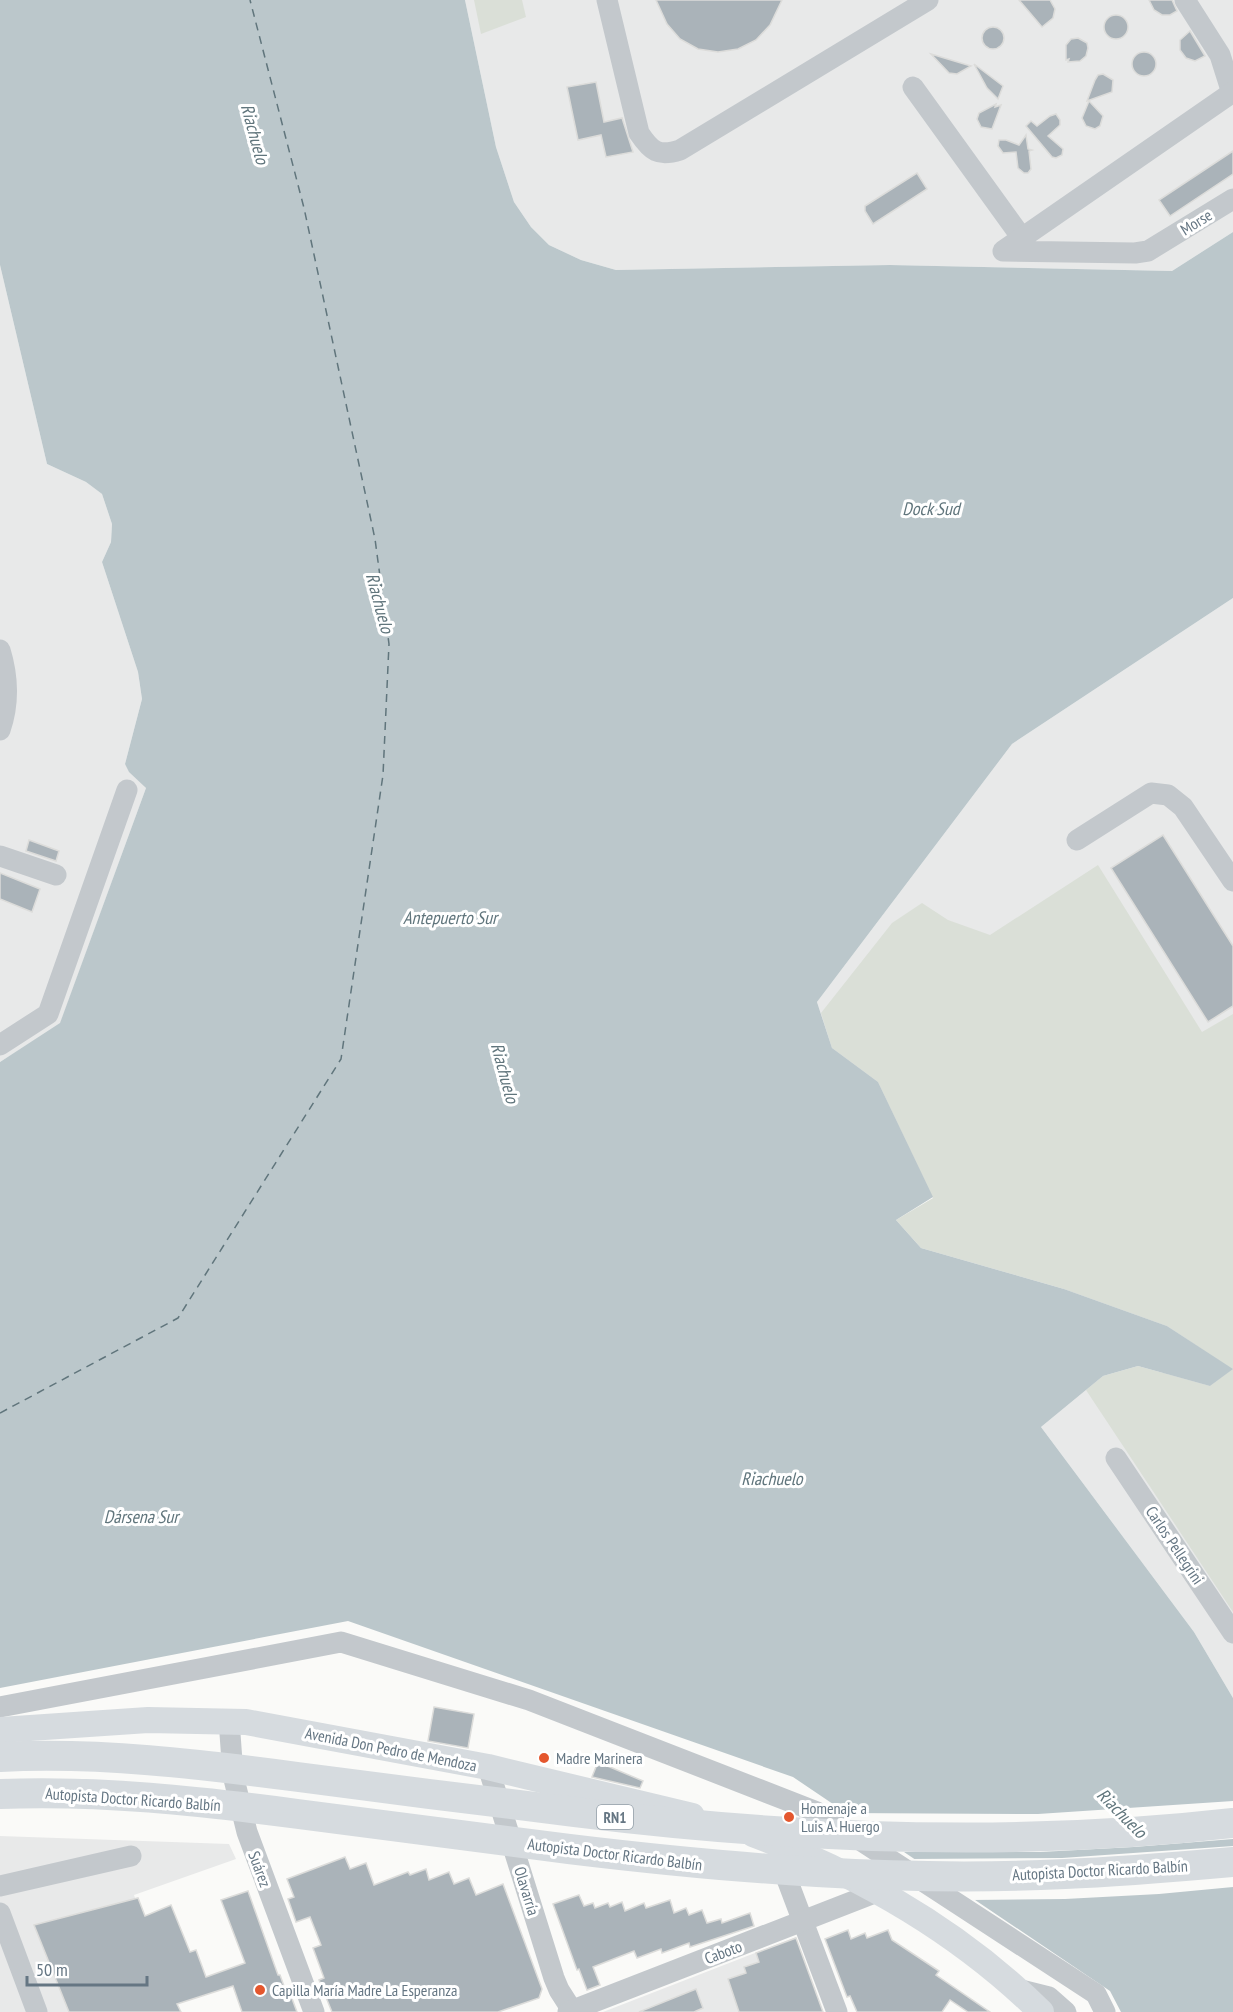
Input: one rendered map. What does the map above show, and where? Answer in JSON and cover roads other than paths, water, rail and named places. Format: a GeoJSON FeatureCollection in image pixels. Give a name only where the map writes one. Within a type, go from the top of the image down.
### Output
{"type":"FeatureCollection","features":[{"type":"Feature","properties":{"kind":"highway","name":"RN1"},"geometry":{"type":"LineString","coordinates":[[0,1757],[89,1757],[159,1761],[579,1813],[727,1828],[833,1835],[946,1838],[1039,1837],[1233,1823]]}},
{"type":"Feature","properties":{"kind":"highway","name":"Autopista Doctor Ricardo Balbín"},"geometry":{"type":"LineString","coordinates":[[0,1794],[88,1793],[156,1797],[568,1849],[709,1865],[789,1871],[970,1876],[1064,1874],[1233,1862]]}},
{"type":"Feature","properties":{"kind":"main road","name":"Avenida Don Pedro de Mendoza"},"geometry":{"type":"LineString","coordinates":[[0,1730],[148,1720],[229,1720],[488,1767],[661,1807],[773,1842],[818,1861],[920,1914],[995,1968],[1041,2012]]}},
{"type":"Feature","properties":{"kind":"main road","name":"Avenida Don Pedro de Mendoza"},"geometry":{"type":"LineString","coordinates":[[0,1766],[234,1775],[773,1842]]}},
{"type":"Feature","properties":{"kind":"street"},"geometry":{"type":"LineString","coordinates":[[607,0],[639,133],[648,147],[668,154],[680,150],[928,0]]}},
{"type":"Feature","properties":{"kind":"street"},"geometry":{"type":"LineString","coordinates":[[913,87],[1022,238],[1233,93],[1220,55],[1185,0]]}},
{"type":"Feature","properties":{"kind":"street","name":"Morse"},"geometry":{"type":"LineString","coordinates":[[1022,238],[1003,251],[1135,254],[1160,245],[1233,200]]}},
{"type":"Feature","properties":{"kind":"street"},"geometry":{"type":"LineString","coordinates":[[0,650],[6,670],[6,704],[0,730]]}},
{"type":"Feature","properties":{"kind":"street"},"geometry":{"type":"LineString","coordinates":[[0,1045],[48,1014],[127,790]]}},
{"type":"Feature","properties":{"kind":"street"},"geometry":{"type":"LineString","coordinates":[[1077,840],[1152,793],[1168,795],[1183,807],[1233,881]]}},
{"type":"Feature","properties":{"kind":"street"},"geometry":{"type":"LineString","coordinates":[[0,856],[56,875]]}},
{"type":"Feature","properties":{"kind":"street","name":"Carlos Pellegrini"},"geometry":{"type":"LineString","coordinates":[[1116,1458],[1233,1633]]}},
{"type":"Feature","properties":{"kind":"street"},"geometry":{"type":"LineString","coordinates":[[0,1707],[341,1642],[529,1700],[817,1812],[1095,1994],[1105,2012]]}},
{"type":"Feature","properties":{"kind":"street","name":"Suárez"},"geometry":{"type":"LineString","coordinates":[[229,1720],[234,1775],[247,1832],[314,2012]]}},
{"type":"Feature","properties":{"kind":"street","name":"Olavarría"},"geometry":{"type":"LineString","coordinates":[[488,1767],[554,1978],[571,2011]]}},
{"type":"Feature","properties":{"kind":"street"},"geometry":{"type":"LineString","coordinates":[[773,1842],[837,2012]]}},
{"type":"Feature","properties":{"kind":"street"},"geometry":{"type":"LineString","coordinates":[[0,1886],[131,1856]]}},
{"type":"Feature","properties":{"kind":"street","name":"Caboto"},"geometry":{"type":"LineString","coordinates":[[571,2011],[877,1892]]}},
{"type":"Feature","properties":{"kind":"street"},"geometry":{"type":"LineString","coordinates":[[0,1913],[38,2012]]}},
{"type":"Feature","properties":{"kind":"street"},"geometry":{"type":"LineString","coordinates":[[1017,1989],[1048,1997],[1066,2012]]}},
{"type":"Feature","properties":{"kind":"water"},"geometry":{"type":"Polygon","coordinates":[[[0,0],[465,0],[496,147],[514,202],[531,227],[549,245],[581,260],[616,270],[890,265],[1172,271],[1233,232],[1233,598],[1012,744],[817,1002],[832,1048],[878,1082],[933,1197],[896,1220],[921,1248],[1064,1289],[1167,1326],[1233,1369],[1210,1386],[1138,1366],[1103,1376],[1041,1427],[1194,1632],[1233,1698],[1233,2012],[1121,2012],[1110,1991],[793,1777],[348,1621],[0,1688],[0,1062],[60,1023],[146,788],[129,772],[125,764],[142,699],[138,672],[102,562],[111,542],[112,524],[102,494],[86,482],[47,464],[0,265],[0,0]]]}},
{"type":"Feature","properties":{"kind":"place","name":"Madre Marinera"},"geometry":{"type":"Point","coordinates":[544,1758]}},
{"type":"Feature","properties":{"kind":"place","name":"Homenaje a Luis A. Huergo"},"geometry":{"type":"Point","coordinates":[789,1817]}},
{"type":"Feature","properties":{"kind":"place","name":"Capilla María Madre La Esperanza"},"geometry":{"type":"Point","coordinates":[260,1990]}},
{"type":"Feature","properties":{"kind":"water label","name":"Riachuelo"},"geometry":{"type":"Point","coordinates":[255,134]}},
{"type":"Feature","properties":{"kind":"water label","name":"Dock Sud"},"geometry":{"type":"Point","coordinates":[931,508]}},
{"type":"Feature","properties":{"kind":"water label","name":"Riachuelo"},"geometry":{"type":"Point","coordinates":[380,603]}},
{"type":"Feature","properties":{"kind":"water label","name":"Antepuerto Sur"},"geometry":{"type":"Point","coordinates":[450,917]}},
{"type":"Feature","properties":{"kind":"water label","name":"Riachuelo"},"geometry":{"type":"Point","coordinates":[505,1073]}},
{"type":"Feature","properties":{"kind":"water label","name":"Riachuelo"},"geometry":{"type":"Point","coordinates":[772,1478]}},
{"type":"Feature","properties":{"kind":"water label","name":"Dársena Sur"},"geometry":{"type":"Point","coordinates":[141,1516]}},
{"type":"Feature","properties":{"kind":"water label","name":"Riachuelo"},"geometry":{"type":"Point","coordinates":[1122,1813]}}]}
